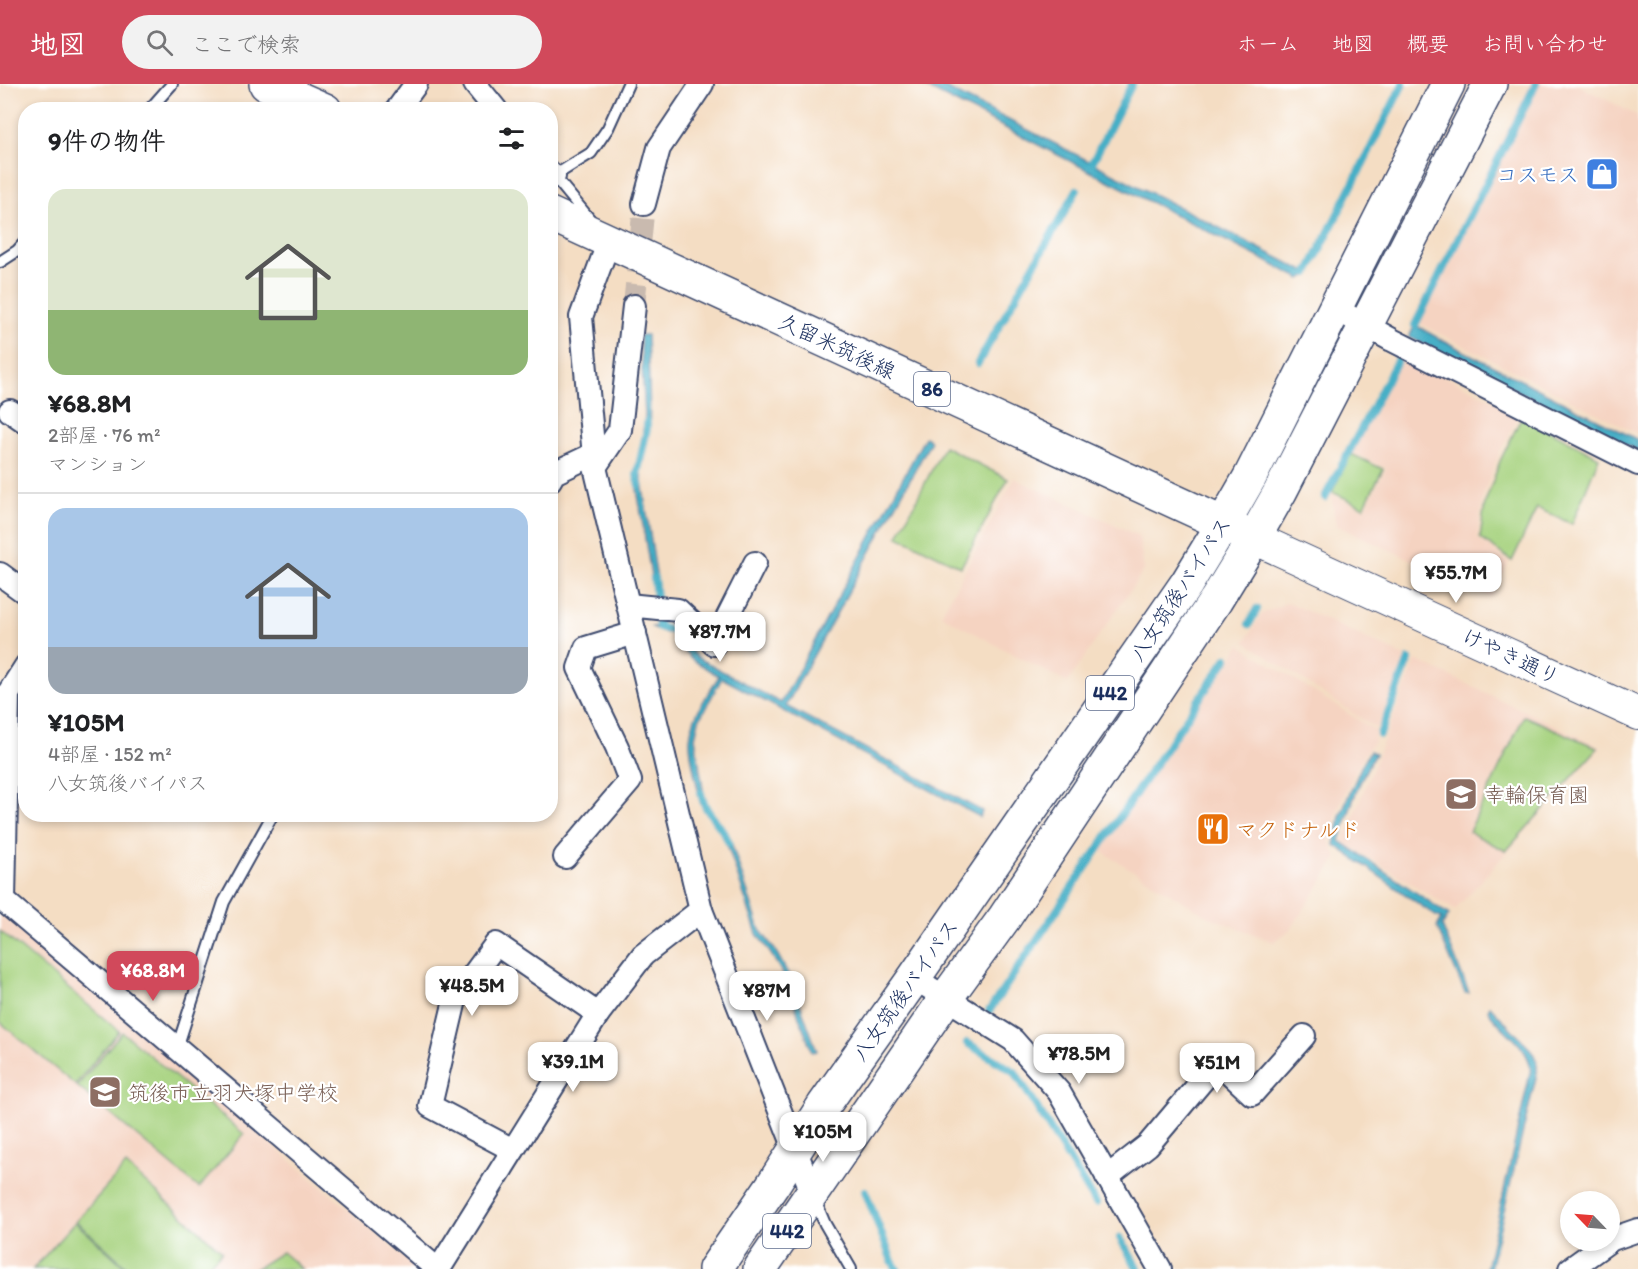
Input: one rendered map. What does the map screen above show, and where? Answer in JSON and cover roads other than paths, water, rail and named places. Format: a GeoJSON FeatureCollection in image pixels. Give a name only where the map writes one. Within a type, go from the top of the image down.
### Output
{"type":"FeatureCollection","features":[{"type":"Feature","properties":{"kind":"main road"},"geometry":{"type":"LineString","coordinates":[[266,84],[307,102]]}},
{"type":"Feature","properties":{"kind":"main road","name":"八女筑後バイパス"},"geometry":{"type":"LineString","coordinates":[[715,1269],[824,1105],[1187,583],[1250,477],[1448,84]]}},
{"type":"Feature","properties":{"kind":"main road","name":"八女筑後バイパス"},"geometry":{"type":"LineString","coordinates":[[760,1269],[946,998],[1005,917],[1216,600],[1280,492],[1490,84]]}},
{"type":"Feature","properties":{"kind":"main road","name":"久留米筑後線"},"geometry":{"type":"LineString","coordinates":[[558,218],[1254,538]]}},
{"type":"Feature","properties":{"kind":"street"},"geometry":{"type":"LineString","coordinates":[[404,102],[416,84]]}},
{"type":"Feature","properties":{"kind":"street"},"geometry":{"type":"LineString","coordinates":[[475,84],[490,102]]}},
{"type":"Feature","properties":{"kind":"street"},"geometry":{"type":"LineString","coordinates":[[644,204],[658,148],[702,84]]}},
{"type":"Feature","properties":{"kind":"street"},"geometry":{"type":"LineString","coordinates":[[609,241],[581,317],[594,461],[701,910],[812,1192]]}},
{"type":"Feature","properties":{"kind":"street"},"geometry":{"type":"LineString","coordinates":[[558,472],[594,461],[620,430],[634,306]]}},
{"type":"Feature","properties":{"kind":"street"},"geometry":{"type":"LineString","coordinates":[[1334,308],[1638,464]]}},
{"type":"Feature","properties":{"kind":"street","name":"けやき通り"},"geometry":{"type":"LineString","coordinates":[[1254,538],[1638,714]]}},
{"type":"Feature","properties":{"kind":"street"},"geometry":{"type":"LineString","coordinates":[[628,605],[678,610],[714,644],[755,563]]}},
{"type":"Feature","properties":{"kind":"street"},"geometry":{"type":"LineString","coordinates":[[0,574],[18,587]]}},
{"type":"Feature","properties":{"kind":"street"},"geometry":{"type":"LineString","coordinates":[[565,857],[630,781],[617,747],[579,668],[586,648],[635,633]]}},
{"type":"Feature","properties":{"kind":"street"},"geometry":{"type":"LineString","coordinates":[[18,678],[8,694],[2,903],[438,1269],[598,1014],[643,955],[701,910]]}},
{"type":"Feature","properties":{"kind":"street"},"geometry":{"type":"LineString","coordinates":[[513,1150],[430,1106],[455,1000],[495,944],[598,1014]]}},
{"type":"Feature","properties":{"kind":"street"},"geometry":{"type":"LineString","coordinates":[[914,978],[1013,1040],[1059,1092],[1160,1269]]}},
{"type":"Feature","properties":{"kind":"street"},"geometry":{"type":"LineString","coordinates":[[1107,1177],[1148,1145],[1218,1062],[1252,1094],[1304,1036]]}},
{"type":"Feature","properties":{"kind":"street"},"geometry":{"type":"LineString","coordinates":[[1570,1269],[1612,1239],[1638,1230]]}},
{"type":"Feature","properties":{"kind":"lane"},"geometry":{"type":"LineString","coordinates":[[155,102],[172,84]]}},
{"type":"Feature","properties":{"kind":"lane"},"geometry":{"type":"LineString","coordinates":[[558,171],[591,153],[608,128],[628,84]]}},
{"type":"Feature","properties":{"kind":"lane"},"geometry":{"type":"LineString","coordinates":[[558,181],[609,241]]}},
{"type":"Feature","properties":{"kind":"lane"},"geometry":{"type":"LineString","coordinates":[[0,262],[18,250]]}},
{"type":"Feature","properties":{"kind":"lane"},"geometry":{"type":"LineString","coordinates":[[177,1048],[224,902],[269,822]]}},
{"type":"Feature","properties":{"kind":"lane"},"geometry":{"type":"LineString","coordinates":[[812,1192],[825,1224],[851,1269]]}},
{"type":"Feature","properties":{"kind":"water"},"geometry":{"type":"Polygon","coordinates":[[[919,84],[938,84],[1308,273],[1301,279],[919,84]]]}},
{"type":"Feature","properties":{"kind":"water"},"geometry":{"type":"Polygon","coordinates":[[[1415,325],[1638,440],[1638,451],[1409,337],[1415,325]]]}},
{"type":"Feature","properties":{"kind":"water"},"geometry":{"type":"Polygon","coordinates":[[[640,335],[647,335],[649,433],[643,432],[645,415],[640,335]]]}},
{"type":"Feature","properties":{"kind":"water"},"geometry":{"type":"Polygon","coordinates":[[[925,437],[931,441],[786,706],[982,811],[980,817],[722,678],[699,720],[695,737],[705,803],[701,804],[692,762],[691,730],[705,698],[719,676],[691,659],[671,633],[652,627],[662,625],[676,630],[696,657],[781,703],[925,437]]]}},
{"type":"Feature","properties":{"kind":"water"},"geometry":{"type":"Polygon","coordinates":[[[641,475],[658,587],[653,588],[635,476],[641,475]]]}},
{"type":"Feature","properties":{"kind":"water"},"geometry":{"type":"Polygon","coordinates":[[[1370,751],[1375,754],[1359,785],[1340,841],[1449,915],[1442,926],[1469,993],[1465,993],[1437,927],[1442,918],[1335,845],[1340,816],[1370,751]]]}},
{"type":"Feature","properties":{"kind":"water"},"geometry":{"type":"Polygon","coordinates":[[[728,833],[760,930],[775,950],[791,979],[817,1051],[812,1052],[790,986],[757,934],[724,835],[728,833]]]}},
{"type":"Feature","properties":{"kind":"water"},"geometry":{"type":"Polygon","coordinates":[[[1490,1006],[1531,1050],[1537,1061],[1537,1073],[1490,1269],[1486,1269],[1531,1069],[1529,1060],[1519,1044],[1493,1018],[1488,1010],[1490,1006]]]}},
{"type":"Feature","properties":{"kind":"waterway"},"geometry":{"type":"LineString","coordinates":[[1092,163],[1132,84]]}},
{"type":"Feature","properties":{"kind":"waterway"},"geometry":{"type":"LineString","coordinates":[[1308,273],[1403,84]]}},
{"type":"Feature","properties":{"kind":"waterway"},"geometry":{"type":"LineString","coordinates":[[1415,325],[1536,84]]}},
{"type":"Feature","properties":{"kind":"waterway"},"geometry":{"type":"LineString","coordinates":[[978,363],[1077,190]]}},
{"type":"Feature","properties":{"kind":"waterway"},"geometry":{"type":"LineString","coordinates":[[1325,497],[1399,357]]}},
{"type":"Feature","properties":{"kind":"waterway"},"geometry":{"type":"LineString","coordinates":[[639,485],[637,475],[647,422]]}},
{"type":"Feature","properties":{"kind":"waterway"},"geometry":{"type":"LineString","coordinates":[[654,578],[659,627],[669,630]]}},
{"type":"Feature","properties":{"kind":"waterway"},"geometry":{"type":"LineString","coordinates":[[1249,624],[1257,609]]}},
{"type":"Feature","properties":{"kind":"waterway"},"geometry":{"type":"LineString","coordinates":[[989,1011],[1227,658]]}},
{"type":"Feature","properties":{"kind":"waterway"},"geometry":{"type":"LineString","coordinates":[[1380,734],[1409,660]]}},
{"type":"Feature","properties":{"kind":"waterway"},"geometry":{"type":"LineString","coordinates":[[701,793],[709,813],[729,843]]}},
{"type":"Feature","properties":{"kind":"waterway"},"geometry":{"type":"LineString","coordinates":[[967,1043],[1015,1072],[1096,1203]]}},
{"type":"Feature","properties":{"kind":"waterway"},"geometry":{"type":"LineString","coordinates":[[865,1191],[897,1269]]}},
{"type":"Feature","properties":{"kind":"waterway"},"geometry":{"type":"LineString","coordinates":[[1120,1238],[1138,1269]]}},
{"type":"Feature","properties":{"kind":"tunnel"},"geometry":{"type":"LineString","coordinates":[[634,306],[644,204]]}},
{"type":"Feature","properties":{"kind":"place","name":"コスモス"},"geometry":{"type":"Point","coordinates":[1602,174]}},
{"type":"Feature","properties":{"kind":"place","name":"幸輪保育園"},"geometry":{"type":"Point","coordinates":[1461,794]}},
{"type":"Feature","properties":{"kind":"place","name":"マクドナルド"},"geometry":{"type":"Point","coordinates":[1213,829]}},
{"type":"Feature","properties":{"kind":"place","name":"筑後市立羽犬塚中学校"},"geometry":{"type":"Point","coordinates":[105,1092]}}]}
